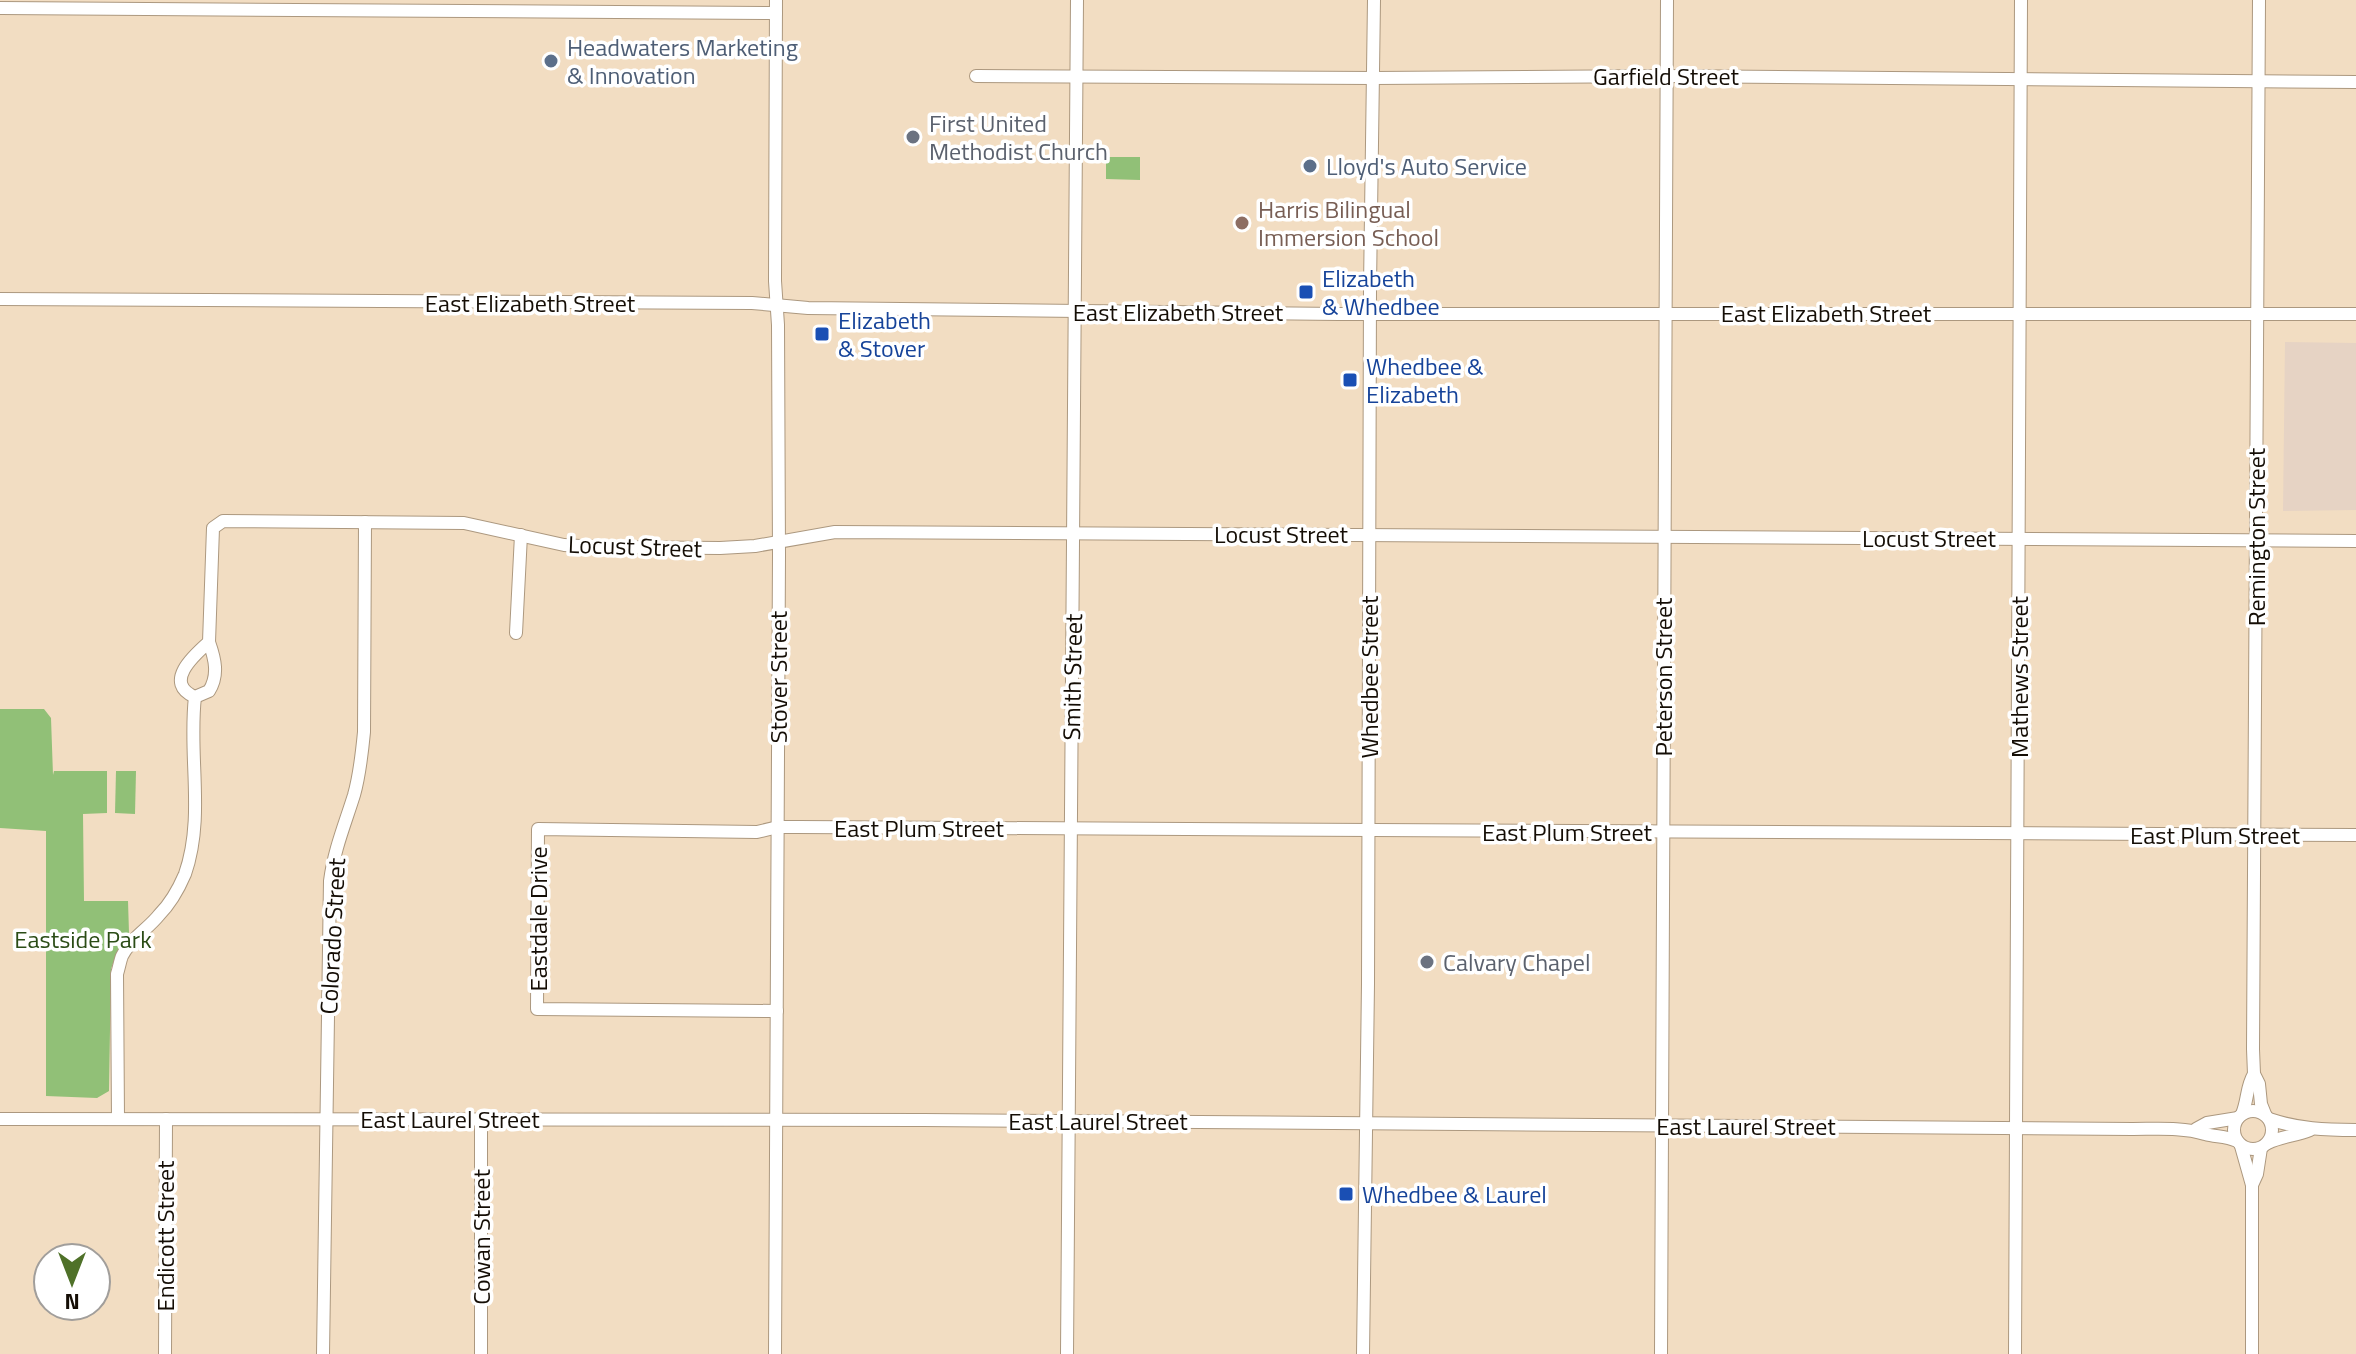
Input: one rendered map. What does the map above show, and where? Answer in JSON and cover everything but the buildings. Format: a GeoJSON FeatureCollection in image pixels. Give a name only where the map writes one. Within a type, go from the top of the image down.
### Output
{"type":"FeatureCollection","features":[{"type":"Feature","properties":{"kind":"street","name":"Smith Street"},"geometry":{"type":"LineString","coordinates":[[1067,1354],[1077,0]]}},
{"type":"Feature","properties":{"kind":"street","name":"Whedbee Street"},"geometry":{"type":"LineString","coordinates":[[1363,1354],[1374,0]]}},
{"type":"Feature","properties":{"kind":"street","name":"Peterson Street"},"geometry":{"type":"LineString","coordinates":[[1661,1354],[1667,0]]}},
{"type":"Feature","properties":{"kind":"street","name":"Mathews Street"},"geometry":{"type":"LineString","coordinates":[[2015,1354],[2021,0]]}},
{"type":"Feature","properties":{"kind":"street","name":"Remington Street"},"geometry":{"type":"LineString","coordinates":[[2259,0],[2254,1074],[2267,1116]]}},
{"type":"Feature","properties":{"kind":"street"},"geometry":{"type":"LineString","coordinates":[[0,8],[156,4],[776,7]]}},
{"type":"Feature","properties":{"kind":"street","name":"Stover Street"},"geometry":{"type":"LineString","coordinates":[[775,1354],[779,541],[775,281],[776,7]]}},
{"type":"Feature","properties":{"kind":"street","name":"Garfield Street"},"geometry":{"type":"LineString","coordinates":[[976,76],[1666,76],[2356,82]]}},
{"type":"Feature","properties":{"kind":"street","name":"East Elizabeth Street"},"geometry":{"type":"LineString","coordinates":[[0,299],[752,303],[808,308],[1075,312],[2356,314]]}},
{"type":"Feature","properties":{"kind":"street","name":"Locust Street"},"geometry":{"type":"LineString","coordinates":[[209,642],[213,528],[223,521],[464,523],[564,545],[597,547],[755,546],[835,532],[2356,541]]}},
{"type":"Feature","properties":{"kind":"street","name":"Colorado Street"},"geometry":{"type":"LineString","coordinates":[[323,1354],[330,881],[337,843],[359,774],[364,732],[365,522]]}},
{"type":"Feature","properties":{"kind":"street"},"geometry":{"type":"LineString","coordinates":[[516,633],[521,535]]}},
{"type":"Feature","properties":{"kind":"street"},"geometry":{"type":"LineString","coordinates":[[209,642],[215,676],[209,691],[195,697],[187,694],[181,679],[185,666],[209,642]]}},
{"type":"Feature","properties":{"kind":"street"},"geometry":{"type":"LineString","coordinates":[[118,1118],[117,974],[122,956],[131,943],[174,895],[192,848],[195,820],[195,697]]}},
{"type":"Feature","properties":{"kind":"street","name":"East Plum Street"},"geometry":{"type":"LineString","coordinates":[[778,827],[2356,835]]}},
{"type":"Feature","properties":{"kind":"street","name":"Eastdale Drive"},"geometry":{"type":"LineString","coordinates":[[777,1011],[537,1009],[538,829],[757,832],[778,827]]}},
{"type":"Feature","properties":{"kind":"street","name":"Remington Street"},"geometry":{"type":"LineString","coordinates":[[2240,1116],[2247,1099],[2248,1084],[2254,1074]]}},
{"type":"Feature","properties":{"kind":"street"},"geometry":{"type":"LineString","coordinates":[[2252,1354],[2252,1185],[2234,1129],[2240,1116],[2253,1111],[2310,1130],[2356,1130]]}},
{"type":"Feature","properties":{"kind":"street","name":"East Laurel Street"},"geometry":{"type":"LineString","coordinates":[[2196,1129],[2207,1123],[2240,1116]]}},
{"type":"Feature","properties":{"kind":"street"},"geometry":{"type":"LineString","coordinates":[[2252,1185],[2273,1131],[2267,1116]]}},
{"type":"Feature","properties":{"kind":"street","name":"East Laurel Street"},"geometry":{"type":"LineString","coordinates":[[0,1119],[776,1119],[2196,1129],[2239,1143]]}},
{"type":"Feature","properties":{"kind":"street","name":"Endicott Street"},"geometry":{"type":"LineString","coordinates":[[165,1354],[166,1119]]}},
{"type":"Feature","properties":{"kind":"street","name":"Cowan Street"},"geometry":{"type":"LineString","coordinates":[[481,1119],[481,1354]]}},
{"type":"Feature","properties":{"kind":"street"},"geometry":{"type":"LineString","coordinates":[[2239,1143],[2253,1150],[2278,1138],[2298,1136],[2310,1130]]}},
{"type":"Feature","properties":{"kind":"shaded area"},"geometry":{"type":"Polygon","coordinates":[[[2285,342],[2356,343],[2356,510],[2283,511],[2285,342]]]}},
{"type":"Feature","properties":{"kind":"green space"},"geometry":{"type":"Polygon","coordinates":[[[1106,157],[1140,157],[1140,180],[1106,179],[1106,157]]]}},
{"type":"Feature","properties":{"kind":"green space","name":"Eastside Park"},"geometry":{"type":"Polygon","coordinates":[[[0,709],[44,709],[51,718],[53,775],[54,771],[107,771],[107,813],[83,814],[84,901],[128,901],[129,933],[111,969],[109,1091],[97,1098],[46,1096],[46,831],[0,828],[0,709]]]}},
{"type":"Feature","properties":{"kind":"green space"},"geometry":{"type":"Polygon","coordinates":[[[116,771],[136,771],[135,814],[115,813],[116,771]]]}},
{"type":"Feature","properties":{"kind":"place","name":"Headwaters Marketing & Innovation"},"geometry":{"type":"Point","coordinates":[551,61]}},
{"type":"Feature","properties":{"kind":"place","name":"First United Methodist Church"},"geometry":{"type":"Point","coordinates":[913,137]}},
{"type":"Feature","properties":{"kind":"place","name":"Lloyd's Auto Service"},"geometry":{"type":"Point","coordinates":[1310,166]}},
{"type":"Feature","properties":{"kind":"place","name":"Harris Bilingual Immersion School"},"geometry":{"type":"Point","coordinates":[1242,223]}},
{"type":"Feature","properties":{"kind":"place","name":"Elizabeth & Whedbee"},"geometry":{"type":"Point","coordinates":[1306,292]}},
{"type":"Feature","properties":{"kind":"place","name":"Elizabeth & Stover"},"geometry":{"type":"Point","coordinates":[822,334]}},
{"type":"Feature","properties":{"kind":"place","name":"Whedbee & Elizabeth"},"geometry":{"type":"Point","coordinates":[1350,380]}},
{"type":"Feature","properties":{"kind":"place","name":"Calvary Chapel"},"geometry":{"type":"Point","coordinates":[1427,962]}},
{"type":"Feature","properties":{"kind":"place","name":"Whedbee & Laurel"},"geometry":{"type":"Point","coordinates":[1346,1194]}}]}
